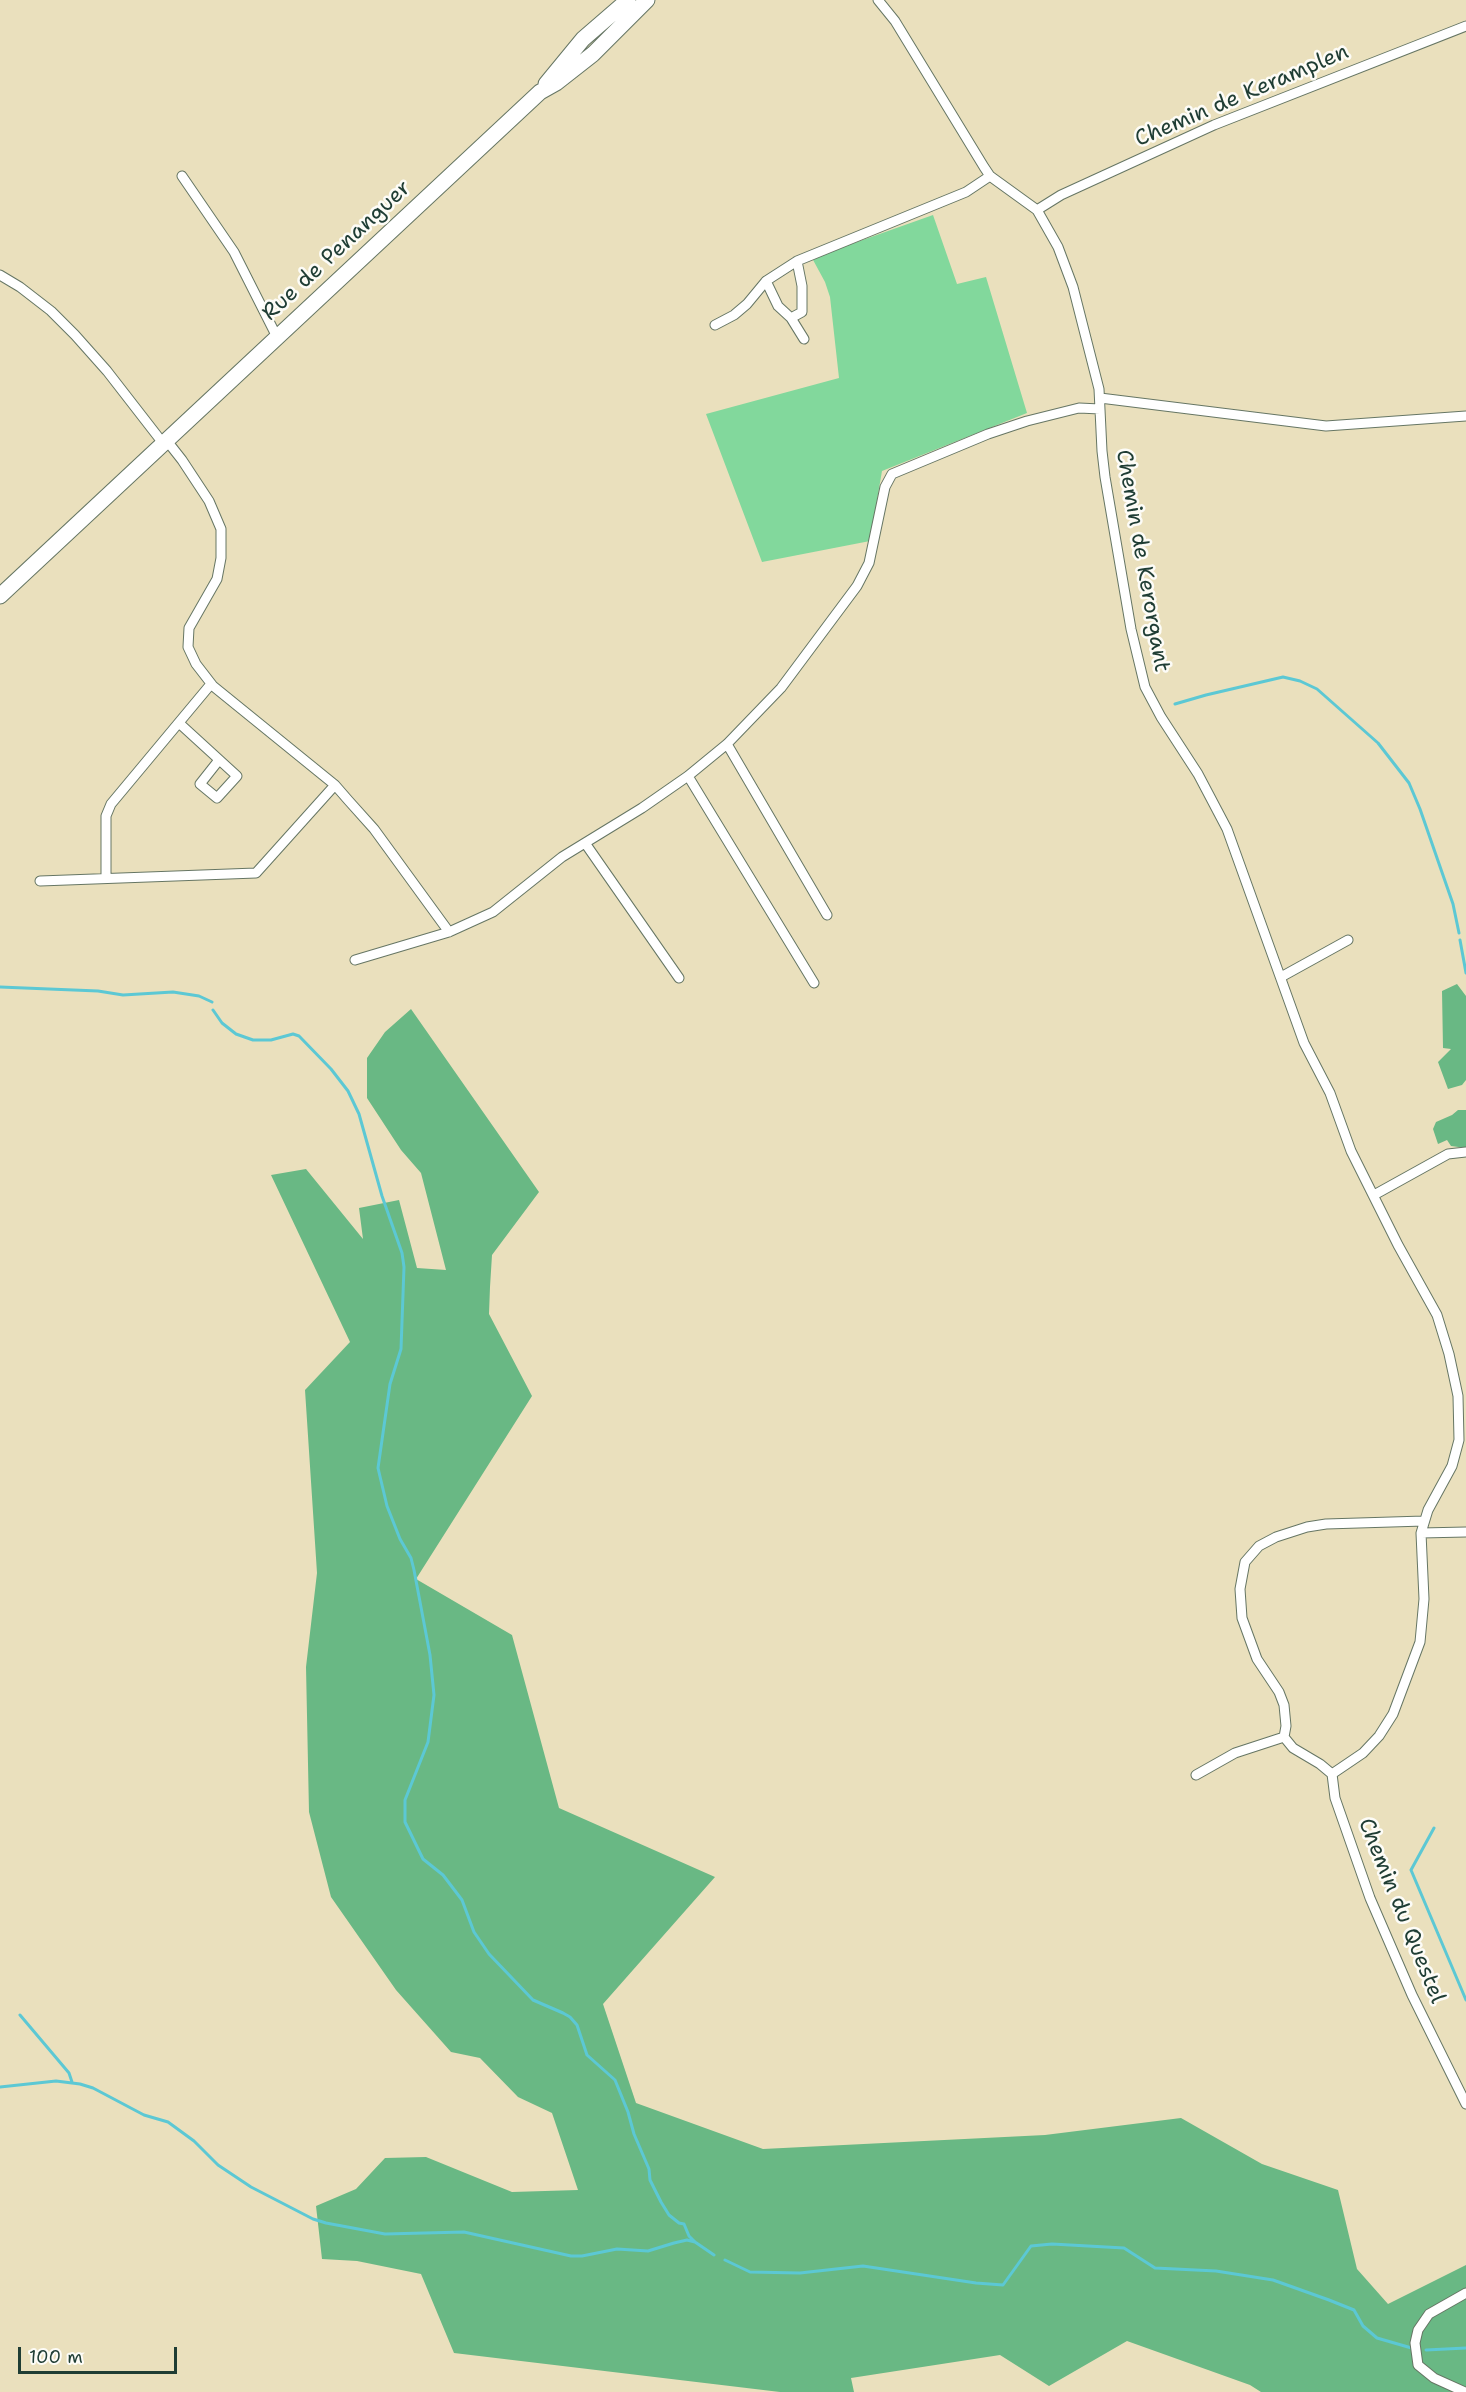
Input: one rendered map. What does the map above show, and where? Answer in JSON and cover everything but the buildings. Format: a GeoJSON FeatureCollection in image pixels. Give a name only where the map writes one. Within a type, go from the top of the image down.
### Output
{"type":"FeatureCollection","features":[{"type":"Feature","properties":{"kind":"main road","name":"Rue de Penanguer"},"geometry":{"type":"LineString","coordinates":[[0,596],[540,92],[583,39],[628,0]]}},
{"type":"Feature","properties":{"kind":"main road","name":"Rue de Penanguer"},"geometry":{"type":"LineString","coordinates":[[540,92],[556,83],[593,54],[647,0]]}},
{"type":"Feature","properties":{"kind":"street"},"geometry":{"type":"LineString","coordinates":[[355,960],[448,932],[493,912],[546,869],[688,776],[726,744],[782,688],[857,586],[870,564],[885,487],[892,474],[988,434],[1027,421],[1079,408],[1100,409],[1095,369],[1073,287],[1055,240],[1037,210],[990,176],[895,21],[878,0]]}},
{"type":"Feature","properties":{"kind":"street","name":"Chemin de Keramplen"},"geometry":{"type":"LineString","coordinates":[[1037,210],[1061,195],[1214,125],[1466,26]]}},
{"type":"Feature","properties":{"kind":"street"},"geometry":{"type":"LineString","coordinates":[[182,176],[234,252],[277,337]]}},
{"type":"Feature","properties":{"kind":"street"},"geometry":{"type":"LineString","coordinates":[[715,325],[734,315],[747,304],[766,280],[797,261],[966,192],[990,176]]}},
{"type":"Feature","properties":{"kind":"street"},"geometry":{"type":"LineString","coordinates":[[790,318],[802,312],[802,286],[797,261]]}},
{"type":"Feature","properties":{"kind":"street"},"geometry":{"type":"LineString","coordinates":[[0,275],[51,310],[107,371],[159,438],[182,459],[209,501],[221,529],[221,558],[217,579],[189,628],[188,647],[196,664],[211,684],[335,785],[374,829],[448,932]]}},
{"type":"Feature","properties":{"kind":"street"},"geometry":{"type":"LineString","coordinates":[[766,280],[778,306],[790,318],[804,339]]}},
{"type":"Feature","properties":{"kind":"street"},"geometry":{"type":"LineString","coordinates":[[1100,398],[1326,426],[1466,416]]}},
{"type":"Feature","properties":{"kind":"street","name":"Chemin de Kerorgant"},"geometry":{"type":"LineString","coordinates":[[1100,409],[1102,451],[1112,517],[1131,629],[1145,687],[1152,702],[1198,774],[1227,829],[1304,1042],[1330,1093],[1342,1128],[1374,1195]]}},
{"type":"Feature","properties":{"kind":"street"},"geometry":{"type":"LineString","coordinates":[[106,878],[106,816],[111,804],[211,684]]}},
{"type":"Feature","properties":{"kind":"street"},"geometry":{"type":"LineString","coordinates":[[179,723],[219,760]]}},
{"type":"Feature","properties":{"kind":"street"},"geometry":{"type":"LineString","coordinates":[[726,744],[827,915]]}},
{"type":"Feature","properties":{"kind":"street"},"geometry":{"type":"LineString","coordinates":[[688,776],[814,983]]}},
{"type":"Feature","properties":{"kind":"street"},"geometry":{"type":"LineString","coordinates":[[40,881],[256,873],[335,785]]}},
{"type":"Feature","properties":{"kind":"street"},"geometry":{"type":"LineString","coordinates":[[585,843],[679,978]]}},
{"type":"Feature","properties":{"kind":"street"},"geometry":{"type":"LineString","coordinates":[[1281,977],[1348,940]]}},
{"type":"Feature","properties":{"kind":"street"},"geometry":{"type":"LineString","coordinates":[[1331,1120],[1342,1128]]}},
{"type":"Feature","properties":{"kind":"street"},"geometry":{"type":"LineString","coordinates":[[1424,1521],[1348,1523],[1307,1527],[1276,1537],[1259,1546],[1245,1562],[1240,1589],[1242,1618],[1257,1659],[1279,1692],[1284,1705],[1286,1726],[1284,1737],[1293,1748],[1332,1774],[1363,1753],[1379,1736],[1393,1714],[1411,1668],[1420,1642],[1422,1627],[1424,1599],[1421,1533],[1424,1521],[1452,1466],[1460,1422],[1458,1395],[1449,1353],[1437,1315],[1398,1245],[1374,1195],[1448,1154],[1466,1152]]}},
{"type":"Feature","properties":{"kind":"street"},"geometry":{"type":"LineString","coordinates":[[1421,1533],[1466,1532]]}},
{"type":"Feature","properties":{"kind":"street"},"geometry":{"type":"LineString","coordinates":[[1196,1775],[1235,1753],[1284,1737]]}},
{"type":"Feature","properties":{"kind":"street","name":"Chemin du Questel"},"geometry":{"type":"LineString","coordinates":[[1332,1774],[1335,1798],[1370,1898],[1413,1995],[1463,2090],[1466,2104]]}},
{"type":"Feature","properties":{"kind":"street"},"geometry":{"type":"LineString","coordinates":[[1465,2392],[1434,2378],[1418,2365],[1415,2343],[1418,2330],[1429,2314],[1466,2293]]}},
{"type":"Feature","properties":{"kind":"green space"},"geometry":{"type":"Polygon","coordinates":[[[933,215],[957,284],[986,277],[1027,413],[882,471],[870,541],[762,562],[706,414],[839,378],[830,297],[812,258],[933,215]]]}},
{"type":"Feature","properties":{"kind":"green space"},"geometry":{"type":"Polygon","coordinates":[[[1457,984],[1466,996],[1466,1080],[1462,1085],[1448,1089],[1438,1062],[1451,1049],[1443,1048],[1442,991],[1457,984]]]}},
{"type":"Feature","properties":{"kind":"green space"},"geometry":{"type":"Polygon","coordinates":[[[411,1009],[539,1192],[492,1255],[489,1314],[532,1396],[416,1579],[512,1635],[559,1808],[715,1877],[603,2004],[636,2103],[763,2149],[1045,2135],[1181,2118],[1262,2164],[1338,2190],[1357,2269],[1388,2304],[1466,2265],[1466,2392],[1261,2392],[1250,2385],[1127,2341],[1049,2386],[1000,2355],[851,2378],[854,2392],[780,2392],[454,2353],[421,2274],[357,2261],[322,2259],[316,2206],[356,2189],[385,2158],[426,2157],[512,2192],[578,2190],[552,2113],[518,2097],[480,2058],[451,2052],[396,1990],[331,1897],[309,1812],[306,1667],[317,1573],[305,1390],[350,1342],[271,1175],[306,1169],[363,1239],[359,1208],[399,1200],[417,1268],[446,1270],[421,1173],[401,1150],[367,1098],[367,1058],[385,1032],[411,1009]]]}},
{"type":"Feature","properties":{"kind":"green space"},"geometry":{"type":"Polygon","coordinates":[[[1458,1110],[1466,1110],[1466,1148],[1451,1146],[1447,1140],[1438,1144],[1433,1129],[1436,1122],[1458,1110]]]}},
{"type":"Feature","properties":{"kind":"waterway"},"geometry":{"type":"LineString","coordinates":[[1175,704],[1283,677],[1300,681],[1317,689],[1378,743],[1409,783],[1453,904],[1459,933]]}},
{"type":"Feature","properties":{"kind":"waterway"},"geometry":{"type":"LineString","coordinates":[[1460,940],[1466,973]]}},
{"type":"Feature","properties":{"kind":"waterway"},"geometry":{"type":"LineString","coordinates":[[0,987],[98,991],[123,995],[173,992],[199,996],[212,1002]]}},
{"type":"Feature","properties":{"kind":"waterway"},"geometry":{"type":"LineString","coordinates":[[213,1010],[222,1023],[236,1034],[253,1040],[271,1040],[293,1034],[299,1036],[331,1069],[348,1091],[359,1114],[382,1196],[402,1253],[404,1267],[401,1349],[390,1384],[378,1468],[387,1506],[400,1539],[411,1558],[414,1570],[430,1655],[434,1695],[428,1742],[405,1800],[405,1822],[423,1859],[443,1875],[462,1900],[474,1932],[489,1954],[533,2000],[563,2013],[577,2025],[587,2055],[615,2080],[649,2169],[650,2180],[661,2202],[669,2215],[684,2224],[689,2236],[714,2255]]}},
{"type":"Feature","properties":{"kind":"waterway"},"geometry":{"type":"LineString","coordinates":[[1434,1828],[1411,1870],[1466,2000]]}},
{"type":"Feature","properties":{"kind":"waterway"},"geometry":{"type":"LineString","coordinates":[[20,2015],[69,2073],[72,2082]]}},
{"type":"Feature","properties":{"kind":"waterway"},"geometry":{"type":"LineString","coordinates":[[0,2087],[56,2081],[93,2088],[144,2115],[168,2122],[194,2141],[218,2165],[251,2187],[313,2219],[326,2223],[385,2234],[464,2232],[571,2256],[617,2249],[648,2251],[687,2240],[695,2242]]}},
{"type":"Feature","properties":{"kind":"waterway"},"geometry":{"type":"LineString","coordinates":[[725,2260],[750,2272],[800,2273],[863,2266],[1003,2285],[1031,2246],[1052,2244],[1124,2248],[1155,2268],[1216,2271],[1273,2280],[1354,2310],[1363,2326],[1377,2338],[1415,2349]]}},
{"type":"Feature","properties":{"kind":"waterway"},"geometry":{"type":"LineString","coordinates":[[1426,2350],[1466,2348]]}}]}
